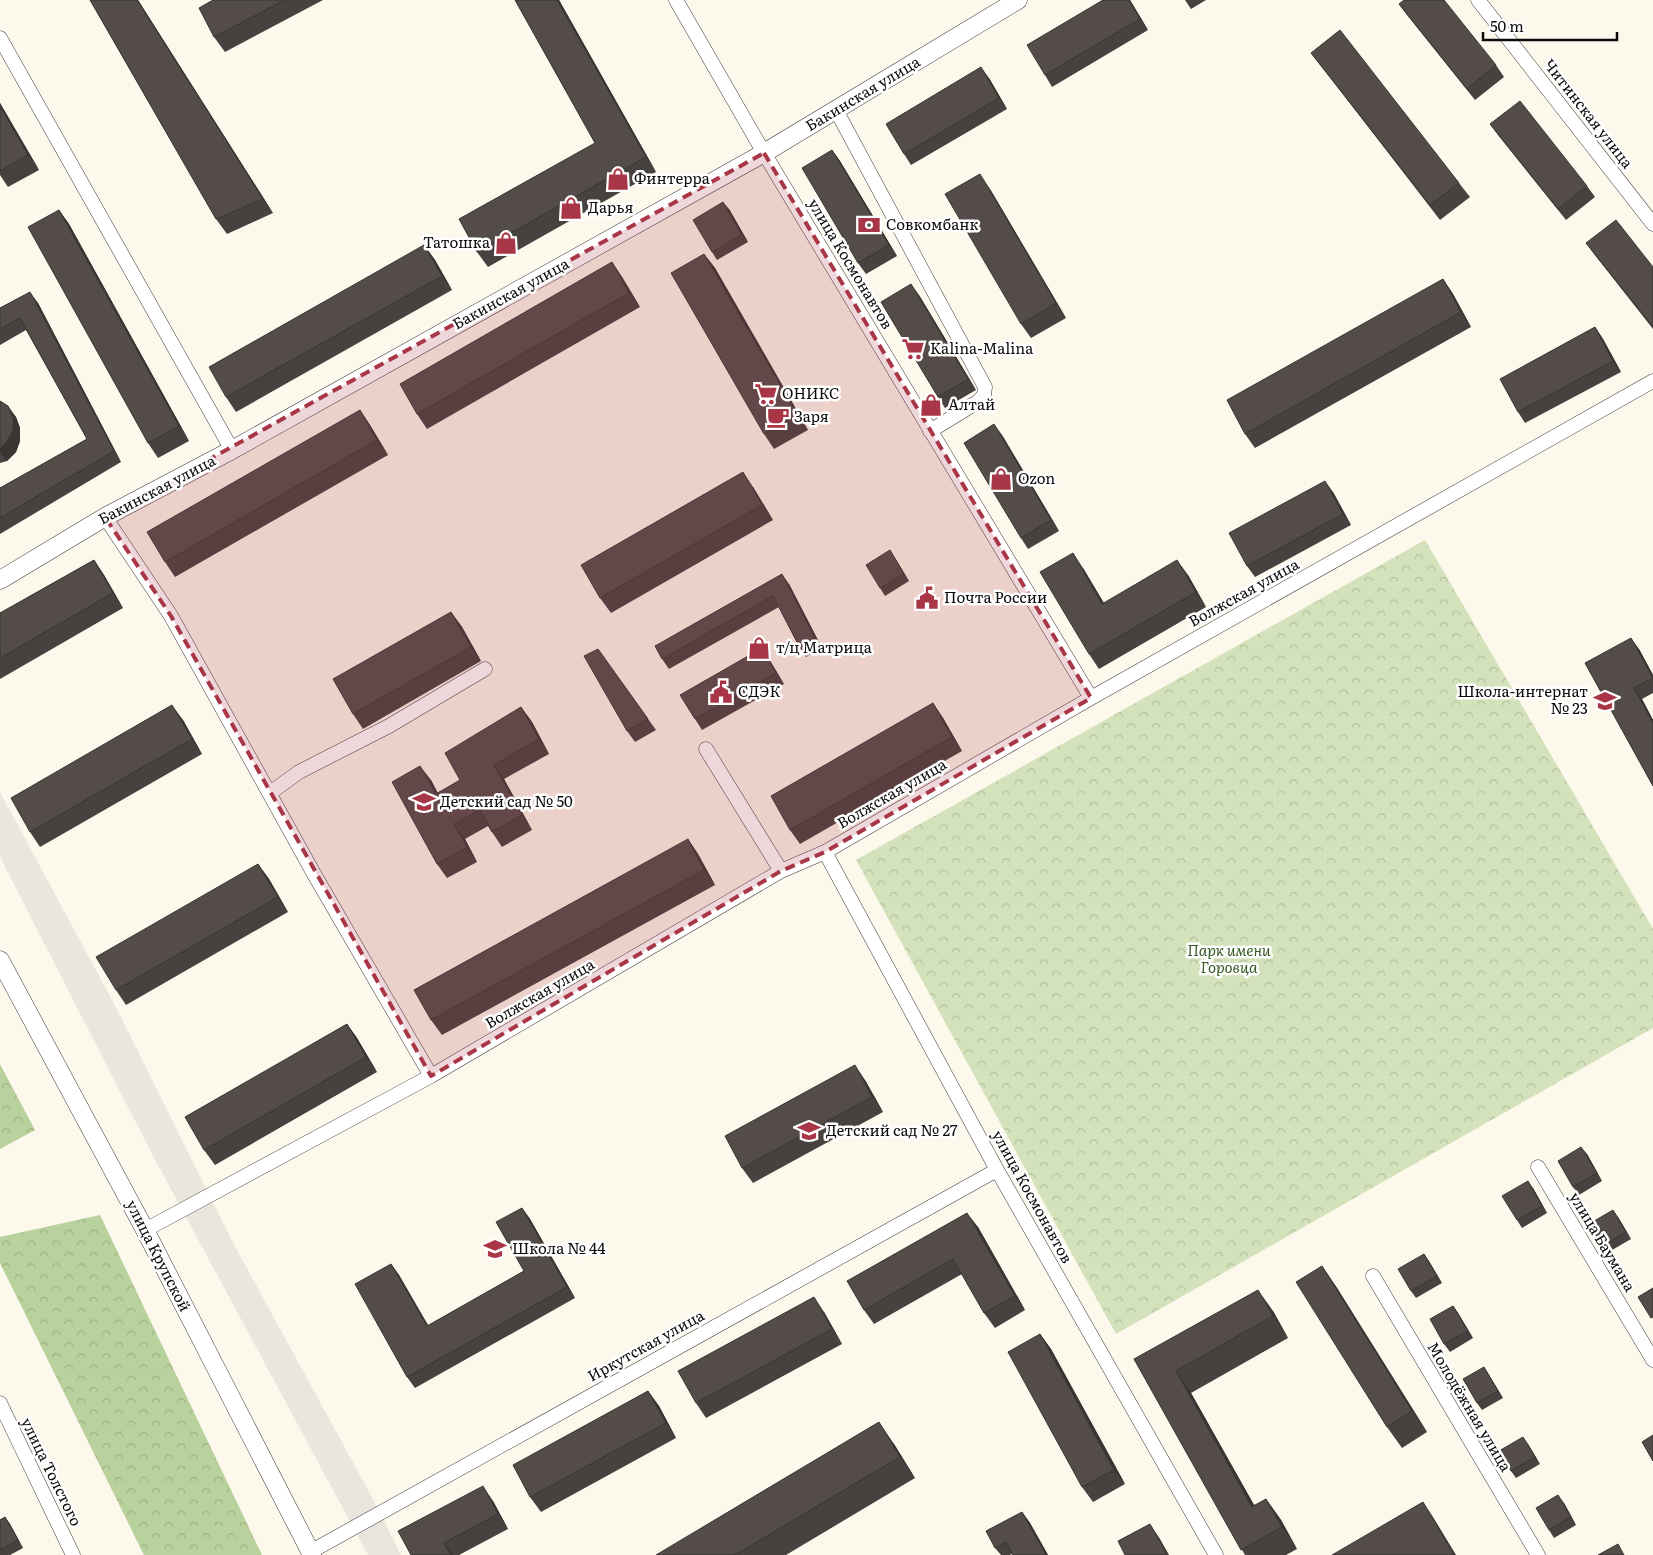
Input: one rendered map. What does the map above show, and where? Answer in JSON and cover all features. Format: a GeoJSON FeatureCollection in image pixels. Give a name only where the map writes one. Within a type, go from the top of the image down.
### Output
{"type":"FeatureCollection","features":[{"type":"Feature","properties":{"kind":"street","name":"улица Космонавтов"},"geometry":{"type":"LineString","coordinates":[[676,0],[764,153],[1091,698]]}},
{"type":"Feature","properties":{"kind":"street","name":"Бакинская улица"},"geometry":{"type":"LineString","coordinates":[[0,580],[105,517],[232,450],[764,153],[1018,0]]}},
{"type":"Feature","properties":{"kind":"street","name":"Читинская улица"},"geometry":{"type":"LineString","coordinates":[[1478,0],[1653,224]]}},
{"type":"Feature","properties":{"kind":"street"},"geometry":{"type":"LineString","coordinates":[[0,38],[232,450]]}},
{"type":"Feature","properties":{"kind":"street"},"geometry":{"type":"LineString","coordinates":[[836,110],[985,387],[984,395],[979,401],[930,431]]}},
{"type":"Feature","properties":{"kind":"street","name":"Волжская улица"},"geometry":{"type":"LineString","coordinates":[[145,1230],[431,1076],[781,871],[826,852],[1091,698],[1653,381]]}},
{"type":"Feature","properties":{"kind":"street"},"geometry":{"type":"LineString","coordinates":[[105,517],[171,616],[431,1076]]}},
{"type":"Feature","properties":{"kind":"street"},"geometry":{"type":"LineString","coordinates":[[270,793],[299,772],[389,726],[485,669]]}},
{"type":"Feature","properties":{"kind":"street"},"geometry":{"type":"LineString","coordinates":[[706,749],[781,871]]}},
{"type":"Feature","properties":{"kind":"street","name":"улица Космонавтов"},"geometry":{"type":"LineString","coordinates":[[826,852],[997,1170],[1216,1555]]}},
{"type":"Feature","properties":{"kind":"street","name":"улица Крупской"},"geometry":{"type":"LineString","coordinates":[[0,960],[145,1230],[311,1553]]}},
{"type":"Feature","properties":{"kind":"street","name":"улица Баумана"},"geometry":{"type":"LineString","coordinates":[[1538,1167],[1653,1360]]}},
{"type":"Feature","properties":{"kind":"street","name":"Иркутская улица"},"geometry":{"type":"LineString","coordinates":[[311,1553],[997,1170]]}},
{"type":"Feature","properties":{"kind":"street","name":"Молодёжная улица"},"geometry":{"type":"LineString","coordinates":[[1373,1276],[1538,1555]]}},
{"type":"Feature","properties":{"kind":"street","name":"улица Толстого"},"geometry":{"type":"LineString","coordinates":[[0,1403],[73,1555]]}},
{"type":"Feature","properties":{"kind":"highlighted area"},"geometry":{"type":"Polygon","coordinates":[[[764,153],[1091,698],[825,852],[781,871],[431,1076],[171,616],[105,517],[764,153]]]}},
{"type":"Feature","properties":{"kind":"green space","name":"Парк имени Горовца"},"geometry":{"type":"Polygon","coordinates":[[[1425,540],[1653,929],[1653,1028],[1116,1334],[856,860],[1425,540]]]}},
{"type":"Feature","properties":{"kind":"green space"},"geometry":{"type":"Polygon","coordinates":[[[0,1064],[35,1130],[0,1149],[0,1064]]]}},
{"type":"Feature","properties":{"kind":"green space"},"geometry":{"type":"Polygon","coordinates":[[[100,1215],[262,1555],[144,1555],[0,1263],[0,1237],[100,1215]]]}},
{"type":"Feature","properties":{"kind":"shaded area"},"geometry":{"type":"Polygon","coordinates":[[[0,792],[120,1015],[232,1241],[374,1501],[401,1555],[368,1555],[152,1154],[0,857],[0,792]]]}},
{"type":"Feature","properties":{"kind":"building"},"geometry":{"type":"Polygon","coordinates":[[[90,0],[137,0],[263,199],[216,219],[90,0]]]}},
{"type":"Feature","properties":{"kind":"building"},"geometry":{"type":"Polygon","coordinates":[[[213,0],[285,0],[214,37],[199,8],[213,0]]]}},
{"type":"Feature","properties":{"kind":"building"},"geometry":{"type":"Polygon","coordinates":[[[515,0],[557,0],[646,157],[477,252],[459,219],[595,143],[515,0]]]}},
{"type":"Feature","properties":{"kind":"building"},"geometry":{"type":"Polygon","coordinates":[[[1103,0],[1129,0],[1140,19],[1045,75],[1027,45],[1103,0]]]}},
{"type":"Feature","properties":{"kind":"building"},"geometry":{"type":"Polygon","coordinates":[[[1404,0],[1444,0],[1496,65],[1467,89],[1399,4],[1404,0]]]}},
{"type":"Feature","properties":{"kind":"building"},"geometry":{"type":"Polygon","coordinates":[[[1340,30],[1459,183],[1430,205],[1311,53],[1340,30]]]}},
{"type":"Feature","properties":{"kind":"building"},"geometry":{"type":"Polygon","coordinates":[[[981,67],[999,98],[904,154],[886,124],[981,67]]]}},
{"type":"Feature","properties":{"kind":"building"},"geometry":{"type":"Polygon","coordinates":[[[1520,101],[1587,186],[1558,209],[1490,124],[1520,101]]]}},
{"type":"Feature","properties":{"kind":"building"},"geometry":{"type":"Polygon","coordinates":[[[0,106],[28,155],[0,171],[0,106]]]}},
{"type":"Feature","properties":{"kind":"building"},"geometry":{"type":"Polygon","coordinates":[[[832,150],[889,245],[858,263],[802,168],[832,150]]]}},
{"type":"Feature","properties":{"kind":"building"},"geometry":{"type":"Polygon","coordinates":[[[980,174],[1056,303],[1021,324],[945,194],[980,174]]]}},
{"type":"Feature","properties":{"kind":"building"},"geometry":{"type":"Polygon","coordinates":[[[723,202],[742,235],[712,252],[693,220],[723,202]]]}},
{"type":"Feature","properties":{"kind":"building"},"geometry":{"type":"Polygon","coordinates":[[[59,210],[179,426],[148,443],[28,227],[59,210]]]}},
{"type":"Feature","properties":{"kind":"building"},"geometry":{"type":"Polygon","coordinates":[[[1616,220],[1653,267],[1653,327],[1586,243],[1616,220]]]}},
{"type":"Feature","properties":{"kind":"building"},"geometry":{"type":"Polygon","coordinates":[[[424,245],[442,276],[226,397],[209,367],[424,245]]]}},
{"type":"Feature","properties":{"kind":"building"},"geometry":{"type":"Polygon","coordinates":[[[704,254],[798,415],[764,434],[671,273],[704,254]]]}},
{"type":"Feature","properties":{"kind":"building"},"geometry":{"type":"Polygon","coordinates":[[[612,262],[629,293],[417,414],[400,384],[612,262]]]}},
{"type":"Feature","properties":{"kind":"building"},"geometry":{"type":"Polygon","coordinates":[[[1443,279],[1461,312],[1245,434],[1227,400],[1443,279]]]}},
{"type":"Feature","properties":{"kind":"building"},"geometry":{"type":"Polygon","coordinates":[[[911,284],[968,379],[938,397],[881,302],[911,284]]]}},
{"type":"Feature","properties":{"kind":"building"},"geometry":{"type":"Polygon","coordinates":[[[30,292],[114,451],[0,518],[0,488],[87,439],[20,318],[0,329],[0,308],[30,292]]]}},
{"type":"Feature","properties":{"kind":"building"},"geometry":{"type":"Polygon","coordinates":[[[1595,327],[1613,361],[1518,412],[1500,379],[1595,327]]]}},
{"type":"Feature","properties":{"kind":"building"},"geometry":{"type":"Polygon","coordinates":[[[0,401],[8,406],[13,417],[13,430],[8,440],[0,449],[0,401]]]}},
{"type":"Feature","properties":{"kind":"building"},"geometry":{"type":"Polygon","coordinates":[[[360,410],[377,440],[165,562],[147,532],[360,410]]]}},
{"type":"Feature","properties":{"kind":"building"},"geometry":{"type":"Polygon","coordinates":[[[994,424],[1051,520],[1021,538],[964,443],[994,424]]]}},
{"type":"Feature","properties":{"kind":"building"},"geometry":{"type":"Polygon","coordinates":[[[743,472],[762,505],[600,598],[581,565],[743,472]]]}},
{"type":"Feature","properties":{"kind":"building"},"geometry":{"type":"Polygon","coordinates":[[[1325,481],[1343,514],[1247,566],[1229,533],[1325,481]]]}},
{"type":"Feature","properties":{"kind":"building"},"geometry":{"type":"Polygon","coordinates":[[[890,550],[904,574],[880,588],[866,565],[890,550]]]}},
{"type":"Feature","properties":{"kind":"building"},"geometry":{"type":"Polygon","coordinates":[[[1073,553],[1102,604],[1177,560],[1196,592],[1089,654],[1040,572],[1073,553]]]}},
{"type":"Feature","properties":{"kind":"building"},"geometry":{"type":"Polygon","coordinates":[[[94,560],[113,593],[0,658],[0,613],[94,560]]]}},
{"type":"Feature","properties":{"kind":"building"},"geometry":{"type":"Polygon","coordinates":[[[782,574],[815,638],[799,646],[773,596],[662,659],[655,646],[782,574]]]}},
{"type":"Feature","properties":{"kind":"building"},"geometry":{"type":"Polygon","coordinates":[[[451,612],[471,647],[353,714],[333,679],[451,612]]]}},
{"type":"Feature","properties":{"kind":"building"},"geometry":{"type":"Polygon","coordinates":[[[1631,638],[1653,678],[1634,688],[1653,723],[1653,786],[1585,663],[1631,638]]]}},
{"type":"Feature","properties":{"kind":"building"},"geometry":{"type":"Polygon","coordinates":[[[762,648],[776,673],[695,719],[680,695],[762,648]]]}},
{"type":"Feature","properties":{"kind":"building"},"geometry":{"type":"Polygon","coordinates":[[[598,649],[648,719],[627,731],[584,656],[598,649]]]}},
{"type":"Feature","properties":{"kind":"building"},"geometry":{"type":"Polygon","coordinates":[[[933,703],[952,737],[790,830],[771,796],[933,703]]]}},
{"type":"Feature","properties":{"kind":"building"},"geometry":{"type":"Polygon","coordinates":[[[172,705],[192,739],[30,832],[11,798],[172,705]]]}},
{"type":"Feature","properties":{"kind":"building"},"geometry":{"type":"Polygon","coordinates":[[[521,707],[539,739],[494,765],[522,815],[492,832],[480,810],[454,824],[467,847],[437,864],[392,782],[420,766],[436,794],[460,780],[445,753],[521,707]]]}},
{"type":"Feature","properties":{"kind":"building"},"geometry":{"type":"Polygon","coordinates":[[[688,839],[704,870],[431,1020],[414,990],[688,839]]]}},
{"type":"Feature","properties":{"kind":"building"},"geometry":{"type":"Polygon","coordinates":[[[258,864],[278,897],[116,990],[96,957],[258,864]]]}},
{"type":"Feature","properties":{"kind":"building"},"geometry":{"type":"Polygon","coordinates":[[[347,1024],[366,1057],[204,1150],[185,1117],[347,1024]]]}},
{"type":"Feature","properties":{"kind":"building"},"geometry":{"type":"Polygon","coordinates":[[[855,1065],[872,1097],[742,1168],[725,1136],[855,1065]]]}},
{"type":"Feature","properties":{"kind":"building"},"geometry":{"type":"Polygon","coordinates":[[[1581,1147],[1597,1173],[1573,1187],[1558,1161],[1581,1147]]]}},
{"type":"Feature","properties":{"kind":"building"},"geometry":{"type":"Polygon","coordinates":[[[1528,1181],[1542,1206],[1517,1220],[1502,1196],[1528,1181]]]}},
{"type":"Feature","properties":{"kind":"building"},"geometry":{"type":"Polygon","coordinates":[[[522,1208],[567,1287],[407,1377],[355,1284],[391,1264],[427,1326],[524,1271],[496,1222],[522,1208]]]}},
{"type":"Feature","properties":{"kind":"building"},"geometry":{"type":"Polygon","coordinates":[[[1613,1210],[1626,1232],[1602,1246],[1589,1224],[1613,1210]]]}},
{"type":"Feature","properties":{"kind":"building"},"geometry":{"type":"Polygon","coordinates":[[[967,1213],[1015,1296],[984,1313],[953,1259],[864,1310],[847,1281],[967,1213]]]}},
{"type":"Feature","properties":{"kind":"building"},"geometry":{"type":"Polygon","coordinates":[[[1424,1254],[1437,1276],[1411,1291],[1398,1269],[1424,1254]]]}},
{"type":"Feature","properties":{"kind":"building"},"geometry":{"type":"Polygon","coordinates":[[[1322,1266],[1412,1411],[1387,1427],[1296,1282],[1322,1266]]]}},
{"type":"Feature","properties":{"kind":"building"},"geometry":{"type":"Polygon","coordinates":[[[1653,1288],[1653,1317],[1651,1318],[1638,1297],[1653,1288]]]}},
{"type":"Feature","properties":{"kind":"building"},"geometry":{"type":"Polygon","coordinates":[[[1258,1290],[1273,1316],[1176,1371],[1252,1507],[1266,1499],[1282,1527],[1241,1550],[1134,1359],[1258,1290]]]}},
{"type":"Feature","properties":{"kind":"building"},"geometry":{"type":"Polygon","coordinates":[[[814,1297],[832,1329],[696,1403],[678,1371],[814,1297]]]}},
{"type":"Feature","properties":{"kind":"building"},"geometry":{"type":"Polygon","coordinates":[[[1453,1306],[1468,1331],[1444,1344],[1430,1319],[1453,1306]]]}},
{"type":"Feature","properties":{"kind":"building"},"geometry":{"type":"Polygon","coordinates":[[[1040,1334],[1114,1470],[1082,1487],[1008,1352],[1040,1334]]]}},
{"type":"Feature","properties":{"kind":"building"},"geometry":{"type":"Polygon","coordinates":[[[1484,1367],[1498,1391],[1477,1403],[1463,1379],[1484,1367]]]}},
{"type":"Feature","properties":{"kind":"building"},"geometry":{"type":"Polygon","coordinates":[[[648,1391],[666,1423],[530,1497],[513,1465],[648,1391]]]}},
{"type":"Feature","properties":{"kind":"building"},"geometry":{"type":"Polygon","coordinates":[[[879,1422],[900,1457],[735,1555],[656,1555],[879,1422]]]}},
{"type":"Feature","properties":{"kind":"building"},"geometry":{"type":"Polygon","coordinates":[[[1653,1435],[1653,1461],[1642,1442],[1653,1435]]]}},
{"type":"Feature","properties":{"kind":"building"},"geometry":{"type":"Polygon","coordinates":[[[1523,1437],[1535,1457],[1511,1471],[1499,1451],[1523,1437]]]}},
{"type":"Feature","properties":{"kind":"building"},"geometry":{"type":"Polygon","coordinates":[[[483,1486],[498,1514],[444,1543],[451,1555],[411,1555],[398,1531],[483,1486]]]}},
{"type":"Feature","properties":{"kind":"building"},"geometry":{"type":"Polygon","coordinates":[[[1558,1495],[1571,1517],[1549,1530],[1536,1508],[1558,1495]]]}},
{"type":"Feature","properties":{"kind":"building"},"geometry":{"type":"Polygon","coordinates":[[[1423,1502],[1454,1555],[1332,1555],[1423,1502]]]}},
{"type":"Feature","properties":{"kind":"building"},"geometry":{"type":"Polygon","coordinates":[[[1022,1512],[1046,1555],[1013,1555],[1006,1542],[995,1548],[986,1531],[1022,1512]]]}},
{"type":"Feature","properties":{"kind":"building"},"geometry":{"type":"Polygon","coordinates":[[[5,1517],[18,1540],[0,1550],[0,1520],[5,1517]]]}},
{"type":"Feature","properties":{"kind":"building"},"geometry":{"type":"Polygon","coordinates":[[[1150,1524],[1167,1555],[1125,1555],[1118,1541],[1150,1524]]]}},
{"type":"Feature","properties":{"kind":"building"},"geometry":{"type":"Polygon","coordinates":[[[1618,1544],[1624,1555],[1598,1555],[1618,1544]]]}},
{"type":"Feature","properties":{"kind":"place","name":"Финтерра"},"geometry":{"type":"Point","coordinates":[618,179]}},
{"type":"Feature","properties":{"kind":"place","name":"Дарья"},"geometry":{"type":"Point","coordinates":[571,208]}},
{"type":"Feature","properties":{"kind":"place","name":"Совкомбанк"},"geometry":{"type":"Point","coordinates":[869,225]}},
{"type":"Feature","properties":{"kind":"place","name":"Татошка"},"geometry":{"type":"Point","coordinates":[506,243]}},
{"type":"Feature","properties":{"kind":"place","name":"Kalina-Malina"},"geometry":{"type":"Point","coordinates":[913,349]}},
{"type":"Feature","properties":{"kind":"place","name":"ОНИКС"},"geometry":{"type":"Point","coordinates":[766,394]}},
{"type":"Feature","properties":{"kind":"place","name":"Алтай"},"geometry":{"type":"Point","coordinates":[931,405]}},
{"type":"Feature","properties":{"kind":"place","name":"Заря"},"geometry":{"type":"Point","coordinates":[778,417]}},
{"type":"Feature","properties":{"kind":"place","name":"Ozon"},"geometry":{"type":"Point","coordinates":[1001,479]}},
{"type":"Feature","properties":{"kind":"place","name":"Почта России"},"geometry":{"type":"Point","coordinates":[927,598]}},
{"type":"Feature","properties":{"kind":"place","name":"т/ц Матрица"},"geometry":{"type":"Point","coordinates":[759,648]}},
{"type":"Feature","properties":{"kind":"place","name":"СДЭК"},"geometry":{"type":"Point","coordinates":[721,692]}},
{"type":"Feature","properties":{"kind":"place","name":"Школа-интернат № 23"},"geometry":{"type":"Point","coordinates":[1605,701]}},
{"type":"Feature","properties":{"kind":"place","name":"Детский сад № 50"},"geometry":{"type":"Point","coordinates":[424,802]}},
{"type":"Feature","properties":{"kind":"place","name":"Детский сад № 27"},"geometry":{"type":"Point","coordinates":[809,1131]}},
{"type":"Feature","properties":{"kind":"place","name":"Школа № 44"},"geometry":{"type":"Point","coordinates":[495,1249]}}]}
